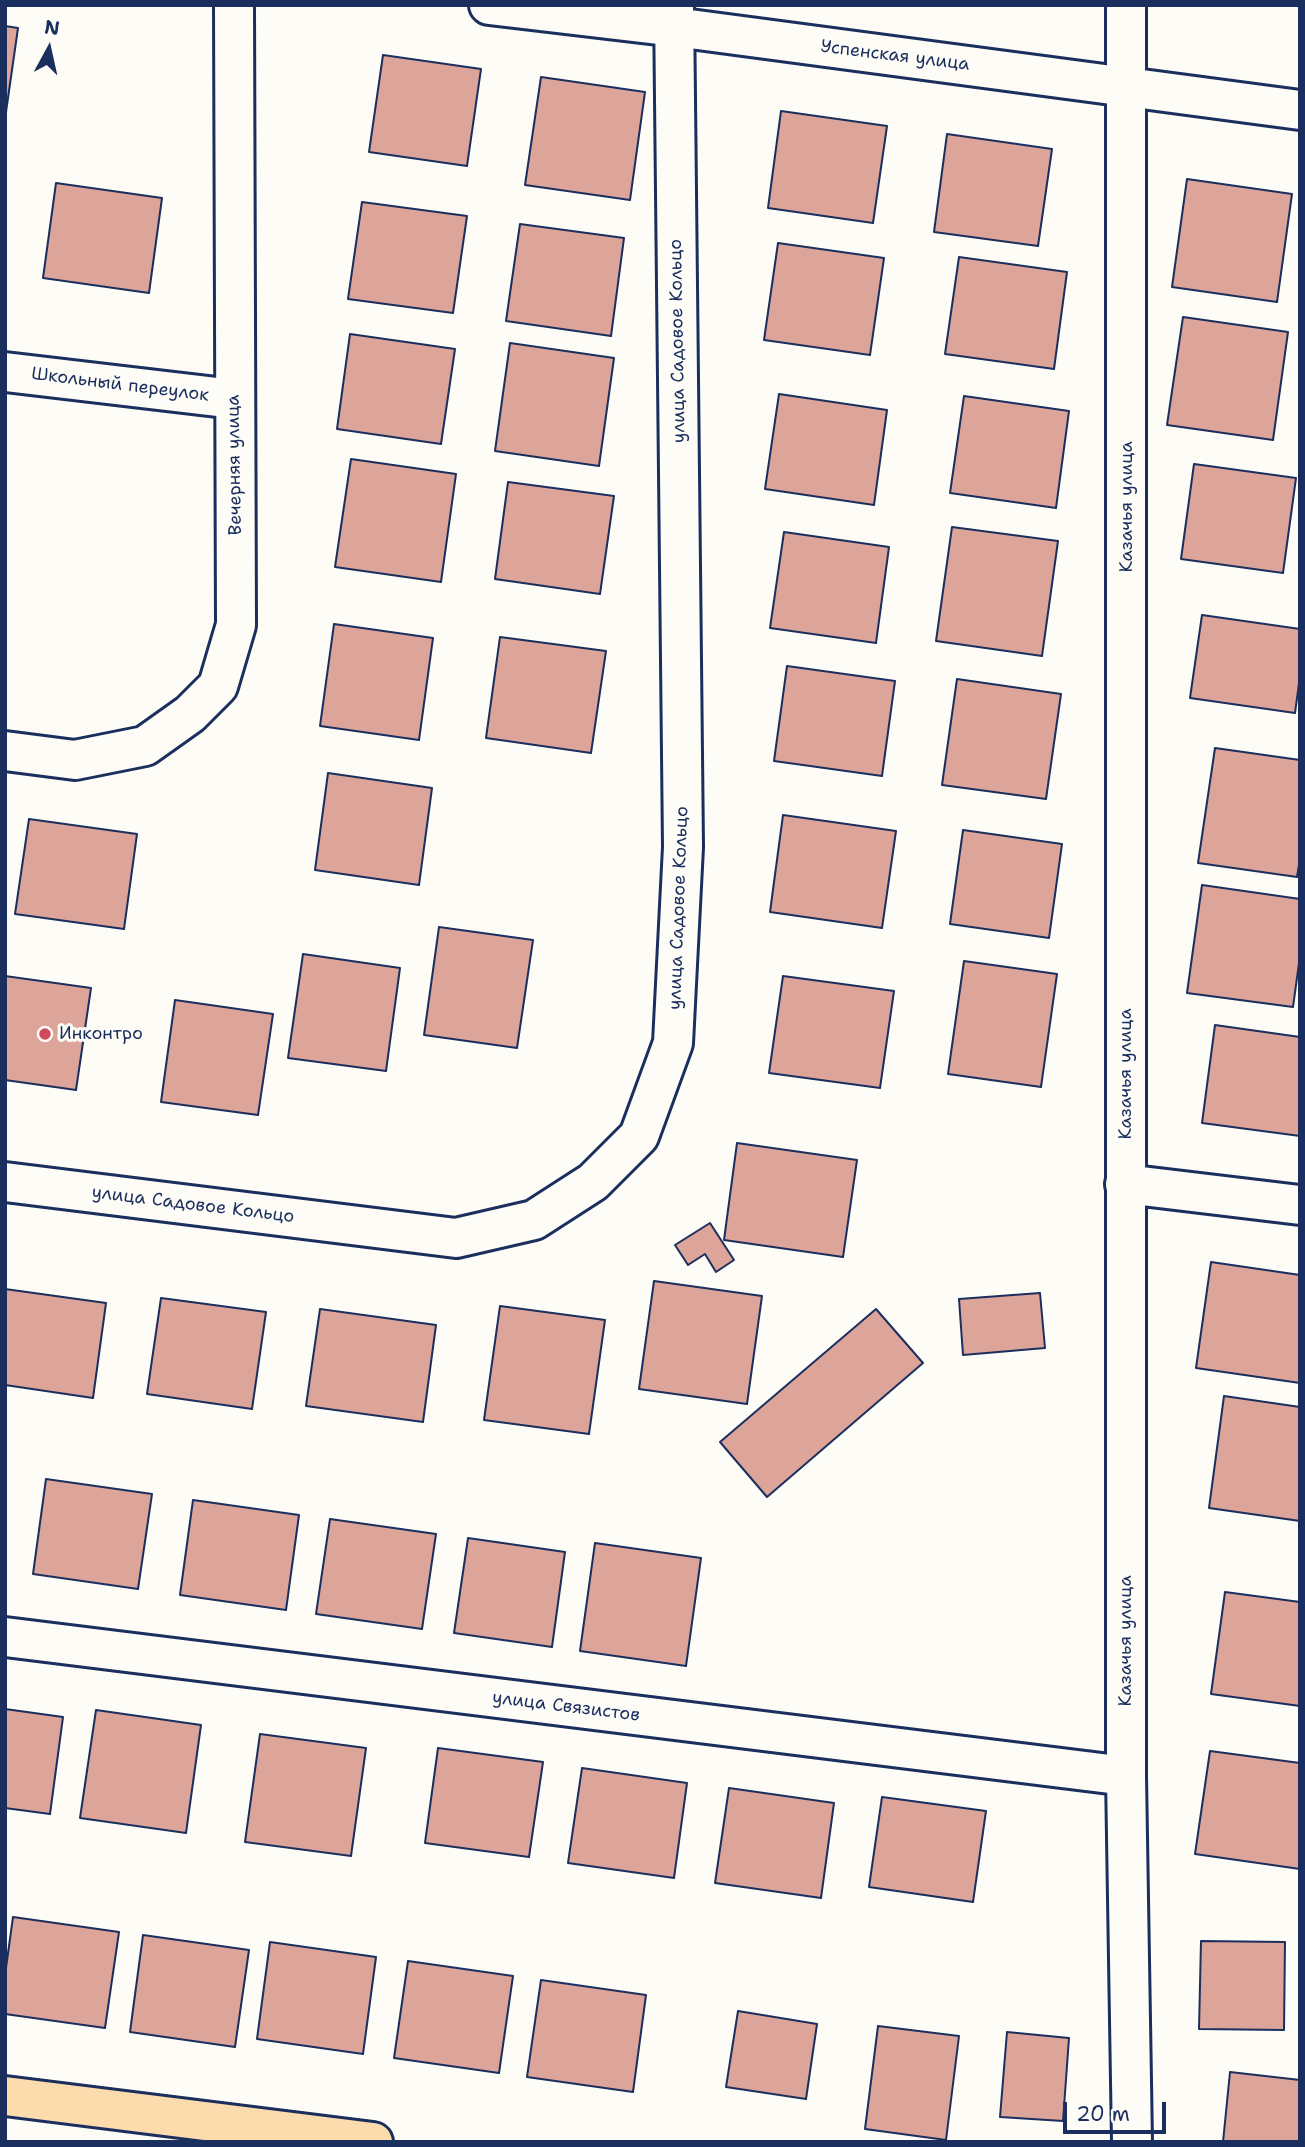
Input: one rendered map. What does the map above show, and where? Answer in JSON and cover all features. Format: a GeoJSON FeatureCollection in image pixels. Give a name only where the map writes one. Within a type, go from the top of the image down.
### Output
{"type":"FeatureCollection","features":[{"type":"Feature","properties":{"kind":"main road"},"geometry":{"type":"LineString","coordinates":[[5,2096],[373,2142]]}},
{"type":"Feature","properties":{"kind":"street","name":"Вечерняя улица"},"geometry":{"type":"LineString","coordinates":[[5,751],[75,760],[145,746],[190,714],[218,686],[236,625],[234,5]]}},
{"type":"Feature","properties":{"kind":"street","name":"Успенская улица"},"geometry":{"type":"LineString","coordinates":[[489,5],[674,16],[1300,110]]}},
{"type":"Feature","properties":{"kind":"street","name":"Казачья улица"},"geometry":{"type":"LineString","coordinates":[[1126,5],[1126,1776],[1132,2142]]}},
{"type":"Feature","properties":{"kind":"street","name":"улица Садовое Кольцо"},"geometry":{"type":"LineString","coordinates":[[5,1182],[457,1238],[534,1220],[593,1182],[639,1136],[673,1043],[683,847],[674,16]]}},
{"type":"Feature","properties":{"kind":"street","name":"Школьный переулок"},"geometry":{"type":"LineString","coordinates":[[5,372],[234,399]]}},
{"type":"Feature","properties":{"kind":"street"},"geometry":{"type":"LineString","coordinates":[[1125,1184],[1300,1205]]}},
{"type":"Feature","properties":{"kind":"street","name":"улица Связистов"},"geometry":{"type":"LineString","coordinates":[[5,1637],[1126,1776]]}},
{"type":"Feature","properties":{"kind":"building"},"geometry":{"type":"Polygon","coordinates":[[[5,26],[18,28],[5,119],[5,26]]]}},
{"type":"Feature","properties":{"kind":"building"},"geometry":{"type":"Polygon","coordinates":[[[383,55],[481,69],[467,166],[369,152],[383,55]]]}},
{"type":"Feature","properties":{"kind":"building"},"geometry":{"type":"Polygon","coordinates":[[[541,77],[645,92],[630,200],[525,185],[541,77]]]}},
{"type":"Feature","properties":{"kind":"building"},"geometry":{"type":"Polygon","coordinates":[[[781,111],[887,126],[873,223],[768,208],[781,111]]]}},
{"type":"Feature","properties":{"kind":"building"},"geometry":{"type":"Polygon","coordinates":[[[947,134],[1052,149],[1038,246],[934,232],[947,134]]]}},
{"type":"Feature","properties":{"kind":"building"},"geometry":{"type":"Polygon","coordinates":[[[1187,179],[1292,194],[1277,302],[1172,287],[1187,179]]]}},
{"type":"Feature","properties":{"kind":"building"},"geometry":{"type":"Polygon","coordinates":[[[56,183],[162,198],[149,293],[43,278],[56,183]]]}},
{"type":"Feature","properties":{"kind":"building"},"geometry":{"type":"Polygon","coordinates":[[[362,202],[467,216],[453,313],[348,299],[362,202]]]}},
{"type":"Feature","properties":{"kind":"building"},"geometry":{"type":"Polygon","coordinates":[[[520,224],[624,238],[611,336],[506,321],[520,224]]]}},
{"type":"Feature","properties":{"kind":"building"},"geometry":{"type":"Polygon","coordinates":[[[778,243],[884,258],[870,355],[764,340],[778,243]]]}},
{"type":"Feature","properties":{"kind":"building"},"geometry":{"type":"Polygon","coordinates":[[[959,257],[1067,272],[1054,369],[945,354],[959,257]]]}},
{"type":"Feature","properties":{"kind":"building"},"geometry":{"type":"Polygon","coordinates":[[[1183,317],[1288,332],[1273,440],[1167,425],[1183,317]]]}},
{"type":"Feature","properties":{"kind":"building"},"geometry":{"type":"Polygon","coordinates":[[[350,334],[455,349],[441,444],[337,429],[350,334]]]}},
{"type":"Feature","properties":{"kind":"building"},"geometry":{"type":"Polygon","coordinates":[[[510,343],[614,358],[599,466],[495,451],[510,343]]]}},
{"type":"Feature","properties":{"kind":"building"},"geometry":{"type":"Polygon","coordinates":[[[779,394],[887,410],[874,505],[765,489],[779,394]]]}},
{"type":"Feature","properties":{"kind":"building"},"geometry":{"type":"Polygon","coordinates":[[[964,396],[1069,411],[1056,508],[950,493],[964,396]]]}},
{"type":"Feature","properties":{"kind":"building"},"geometry":{"type":"Polygon","coordinates":[[[351,459],[456,474],[441,582],[335,567],[351,459]]]}},
{"type":"Feature","properties":{"kind":"building"},"geometry":{"type":"Polygon","coordinates":[[[1194,464],[1296,478],[1283,573],[1181,559],[1194,464]]]}},
{"type":"Feature","properties":{"kind":"building"},"geometry":{"type":"Polygon","coordinates":[[[508,482],[614,496],[600,594],[495,579],[508,482]]]}},
{"type":"Feature","properties":{"kind":"building"},"geometry":{"type":"Polygon","coordinates":[[[952,527],[1058,541],[1042,656],[936,641],[952,527]]]}},
{"type":"Feature","properties":{"kind":"building"},"geometry":{"type":"Polygon","coordinates":[[[784,532],[889,547],[876,643],[770,628],[784,532]]]}},
{"type":"Feature","properties":{"kind":"building"},"geometry":{"type":"Polygon","coordinates":[[[1202,615],[1300,629],[1300,676],[1295,713],[1190,698],[1202,615]]]}},
{"type":"Feature","properties":{"kind":"building"},"geometry":{"type":"Polygon","coordinates":[[[334,624],[433,638],[419,740],[320,726],[334,624]]]}},
{"type":"Feature","properties":{"kind":"building"},"geometry":{"type":"Polygon","coordinates":[[[500,637],[606,651],[591,753],[486,738],[500,637]]]}},
{"type":"Feature","properties":{"kind":"building"},"geometry":{"type":"Polygon","coordinates":[[[787,666],[895,681],[882,776],[774,761],[787,666]]]}},
{"type":"Feature","properties":{"kind":"building"},"geometry":{"type":"Polygon","coordinates":[[[957,679],[1061,694],[1046,799],[942,785],[957,679]]]}},
{"type":"Feature","properties":{"kind":"building"},"geometry":{"type":"Polygon","coordinates":[[[1215,748],[1300,760],[1300,859],[1297,877],[1198,863],[1215,748]]]}},
{"type":"Feature","properties":{"kind":"building"},"geometry":{"type":"Polygon","coordinates":[[[328,773],[432,788],[419,885],[315,870],[328,773]]]}},
{"type":"Feature","properties":{"kind":"building"},"geometry":{"type":"Polygon","coordinates":[[[783,815],[896,831],[882,928],[770,912],[783,815]]]}},
{"type":"Feature","properties":{"kind":"building"},"geometry":{"type":"Polygon","coordinates":[[[29,819],[137,834],[124,929],[15,914],[29,819]]]}},
{"type":"Feature","properties":{"kind":"building"},"geometry":{"type":"Polygon","coordinates":[[[963,830],[1062,844],[1049,938],[950,924],[963,830]]]}},
{"type":"Feature","properties":{"kind":"building"},"geometry":{"type":"Polygon","coordinates":[[[1202,885],[1300,899],[1300,956],[1293,1007],[1187,993],[1202,885]]]}},
{"type":"Feature","properties":{"kind":"building"},"geometry":{"type":"Polygon","coordinates":[[[439,927],[533,940],[517,1048],[424,1035],[439,927]]]}},
{"type":"Feature","properties":{"kind":"building"},"geometry":{"type":"Polygon","coordinates":[[[303,954],[400,968],[386,1071],[288,1058],[303,954]]]}},
{"type":"Feature","properties":{"kind":"building"},"geometry":{"type":"Polygon","coordinates":[[[964,961],[1057,974],[1041,1087],[948,1074],[964,961]]]}},
{"type":"Feature","properties":{"kind":"building","name":"Инконтро"},"geometry":{"type":"Polygon","coordinates":[[[5,976],[91,988],[76,1090],[5,1080],[5,976]]]}},
{"type":"Feature","properties":{"kind":"building"},"geometry":{"type":"Polygon","coordinates":[[[783,976],[894,991],[880,1088],[769,1073],[783,976]]]}},
{"type":"Feature","properties":{"kind":"building"},"geometry":{"type":"Polygon","coordinates":[[[175,1000],[273,1014],[258,1115],[161,1102],[175,1000]]]}},
{"type":"Feature","properties":{"kind":"building"},"geometry":{"type":"Polygon","coordinates":[[[1215,1025],[1300,1037],[1300,1136],[1202,1123],[1215,1025]]]}},
{"type":"Feature","properties":{"kind":"building"},"geometry":{"type":"Polygon","coordinates":[[[737,1143],[857,1160],[843,1257],[724,1240],[737,1143]]]}},
{"type":"Feature","properties":{"kind":"building"},"geometry":{"type":"Polygon","coordinates":[[[710,1223],[734,1260],[716,1272],[705,1254],[688,1265],[675,1245],[710,1223]]]}},
{"type":"Feature","properties":{"kind":"building"},"geometry":{"type":"Polygon","coordinates":[[[1211,1262],[1300,1275],[1300,1383],[1196,1368],[1211,1262]]]}},
{"type":"Feature","properties":{"kind":"building"},"geometry":{"type":"Polygon","coordinates":[[[654,1281],[762,1296],[747,1404],[639,1389],[654,1281]]]}},
{"type":"Feature","properties":{"kind":"building"},"geometry":{"type":"Polygon","coordinates":[[[5,1289],[106,1303],[93,1398],[5,1385],[5,1289]]]}},
{"type":"Feature","properties":{"kind":"building"},"geometry":{"type":"Polygon","coordinates":[[[1040,1293],[1045,1348],[963,1355],[959,1299],[1040,1293]]]}},
{"type":"Feature","properties":{"kind":"building"},"geometry":{"type":"Polygon","coordinates":[[[161,1298],[266,1312],[252,1409],[147,1394],[161,1298]]]}},
{"type":"Feature","properties":{"kind":"building"},"geometry":{"type":"Polygon","coordinates":[[[500,1306],[605,1320],[589,1434],[484,1420],[500,1306]]]}},
{"type":"Feature","properties":{"kind":"building"},"geometry":{"type":"Polygon","coordinates":[[[320,1309],[436,1325],[423,1422],[306,1406],[320,1309]]]}},
{"type":"Feature","properties":{"kind":"building"},"geometry":{"type":"Polygon","coordinates":[[[876,1309],[923,1363],[767,1497],[720,1442],[876,1309]]]}},
{"type":"Feature","properties":{"kind":"building"},"geometry":{"type":"Polygon","coordinates":[[[1224,1396],[1300,1407],[1300,1521],[1209,1508],[1224,1396]]]}},
{"type":"Feature","properties":{"kind":"building"},"geometry":{"type":"Polygon","coordinates":[[[46,1479],[152,1494],[138,1589],[33,1574],[46,1479]]]}},
{"type":"Feature","properties":{"kind":"building"},"geometry":{"type":"Polygon","coordinates":[[[193,1500],[299,1515],[286,1610],[180,1595],[193,1500]]]}},
{"type":"Feature","properties":{"kind":"building"},"geometry":{"type":"Polygon","coordinates":[[[330,1519],[436,1534],[422,1629],[316,1614],[330,1519]]]}},
{"type":"Feature","properties":{"kind":"building"},"geometry":{"type":"Polygon","coordinates":[[[468,1538],[565,1552],[552,1647],[454,1633],[468,1538]]]}},
{"type":"Feature","properties":{"kind":"building"},"geometry":{"type":"Polygon","coordinates":[[[595,1543],[701,1558],[686,1666],[580,1651],[595,1543]]]}},
{"type":"Feature","properties":{"kind":"building"},"geometry":{"type":"Polygon","coordinates":[[[1225,1592],[1300,1602],[1300,1706],[1211,1694],[1225,1592]]]}},
{"type":"Feature","properties":{"kind":"building"},"geometry":{"type":"Polygon","coordinates":[[[5,1709],[63,1717],[50,1814],[5,1808],[5,1709]]]}},
{"type":"Feature","properties":{"kind":"building"},"geometry":{"type":"Polygon","coordinates":[[[96,1710],[201,1725],[186,1833],[80,1818],[96,1710]]]}},
{"type":"Feature","properties":{"kind":"building"},"geometry":{"type":"Polygon","coordinates":[[[260,1734],[366,1748],[351,1856],[245,1842],[260,1734]]]}},
{"type":"Feature","properties":{"kind":"building"},"geometry":{"type":"Polygon","coordinates":[[[438,1748],[543,1762],[529,1857],[425,1843],[438,1748]]]}},
{"type":"Feature","properties":{"kind":"building"},"geometry":{"type":"Polygon","coordinates":[[[1210,1751],[1300,1763],[1300,1869],[1195,1854],[1210,1751]]]}},
{"type":"Feature","properties":{"kind":"building"},"geometry":{"type":"Polygon","coordinates":[[[582,1768],[687,1783],[674,1878],[568,1863],[582,1768]]]}},
{"type":"Feature","properties":{"kind":"building"},"geometry":{"type":"Polygon","coordinates":[[[729,1788],[834,1803],[821,1898],[715,1883],[729,1788]]]}},
{"type":"Feature","properties":{"kind":"building"},"geometry":{"type":"Polygon","coordinates":[[[882,1797],[986,1811],[973,1902],[869,1887],[882,1797]]]}},
{"type":"Feature","properties":{"kind":"building"},"geometry":{"type":"Polygon","coordinates":[[[13,1917],[119,1932],[105,2028],[5,2014],[5,1975],[13,1917]]]}},
{"type":"Feature","properties":{"kind":"building"},"geometry":{"type":"Polygon","coordinates":[[[143,1935],[249,1950],[235,2047],[130,2032],[143,1935]]]}},
{"type":"Feature","properties":{"kind":"building"},"geometry":{"type":"Polygon","coordinates":[[[1201,1941],[1285,1942],[1284,2030],[1199,2029],[1201,1941]]]}},
{"type":"Feature","properties":{"kind":"building"},"geometry":{"type":"Polygon","coordinates":[[[270,1942],[376,1957],[363,2054],[257,2039],[270,1942]]]}},
{"type":"Feature","properties":{"kind":"building"},"geometry":{"type":"Polygon","coordinates":[[[408,1961],[513,1976],[499,2073],[394,2058],[408,1961]]]}},
{"type":"Feature","properties":{"kind":"building"},"geometry":{"type":"Polygon","coordinates":[[[541,1980],[646,1995],[633,2092],[527,2077],[541,1980]]]}},
{"type":"Feature","properties":{"kind":"building"},"geometry":{"type":"Polygon","coordinates":[[[738,2011],[817,2024],[806,2099],[726,2087],[738,2011]]]}},
{"type":"Feature","properties":{"kind":"building"},"geometry":{"type":"Polygon","coordinates":[[[878,2026],[959,2036],[946,2140],[865,2129],[878,2026]]]}},
{"type":"Feature","properties":{"kind":"building"},"geometry":{"type":"Polygon","coordinates":[[[1007,2032],[1069,2038],[1063,2121],[1000,2117],[1007,2032]]]}},
{"type":"Feature","properties":{"kind":"building"},"geometry":{"type":"Polygon","coordinates":[[[1230,2072],[1300,2080],[1300,2142],[1223,2142],[1230,2072]]]}},
{"type":"Feature","properties":{"kind":"place","name":"Инконтро"},"geometry":{"type":"Point","coordinates":[45,1034]}}]}
